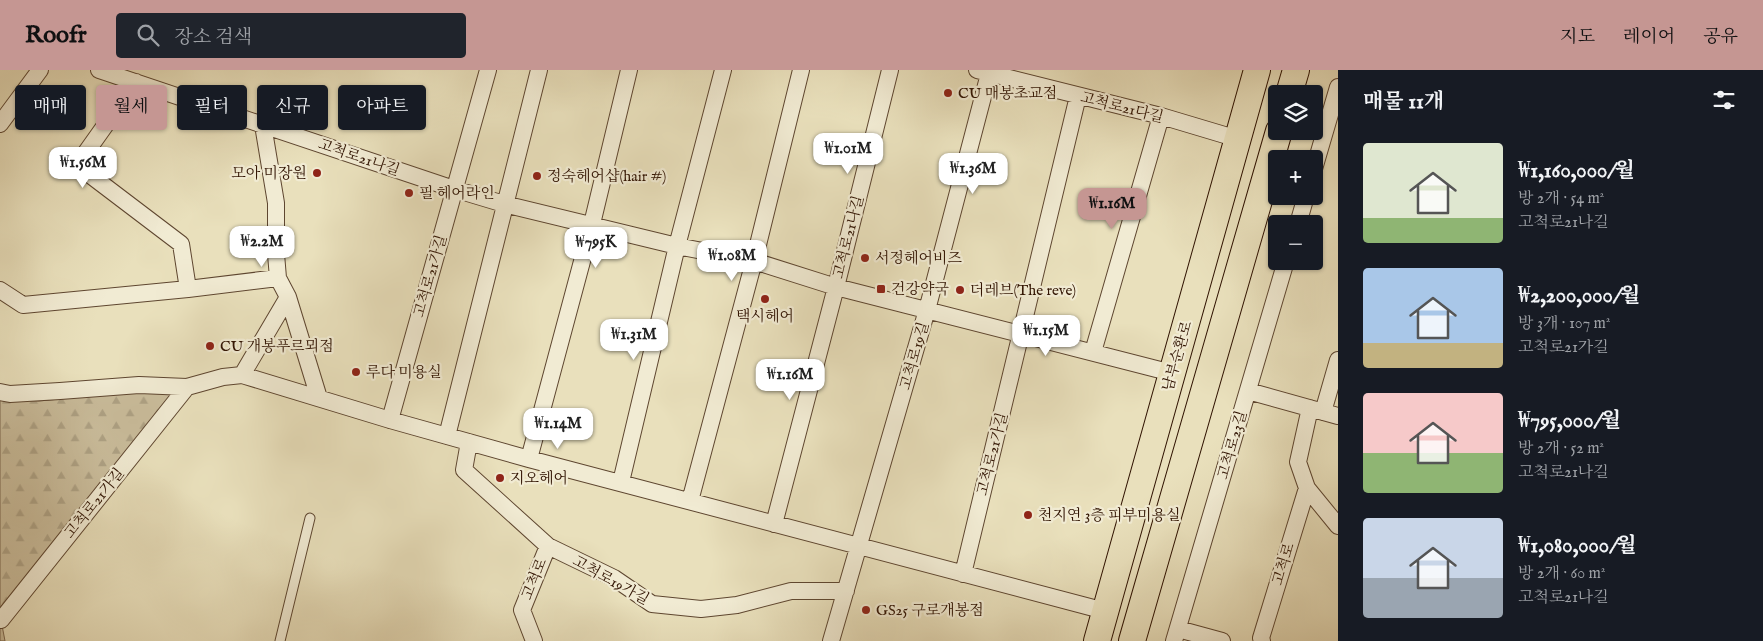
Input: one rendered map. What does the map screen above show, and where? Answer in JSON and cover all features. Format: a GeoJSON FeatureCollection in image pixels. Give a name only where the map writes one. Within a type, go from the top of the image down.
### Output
{"type":"FeatureCollection","features":[{"type":"Feature","properties":{"kind":"main road","name":"남부순환로"},"geometry":{"type":"LineString","coordinates":[[1097,641],[1257,70]]}},
{"type":"Feature","properties":{"kind":"main road"},"geometry":{"type":"LineString","coordinates":[[1292,85],[1296,70]]}},
{"type":"Feature","properties":{"kind":"main road"},"geometry":{"type":"LineString","coordinates":[[1132,641],[1276,140]]}},
{"type":"Feature","properties":{"kind":"street"},"geometry":{"type":"LineString","coordinates":[[0,124],[40,70]]}},
{"type":"Feature","properties":{"kind":"street","name":"고척로21나길"},"geometry":{"type":"LineString","coordinates":[[99,70],[257,123]]}},
{"type":"Feature","properties":{"kind":"street"},"geometry":{"type":"LineString","coordinates":[[454,189],[488,70]]}},
{"type":"Feature","properties":{"kind":"street"},"geometry":{"type":"LineString","coordinates":[[448,436],[504,204],[539,70]]}},
{"type":"Feature","properties":{"kind":"street"},"geometry":{"type":"LineString","coordinates":[[529,459],[592,224],[629,70]]}},
{"type":"Feature","properties":{"kind":"street"},"geometry":{"type":"LineString","coordinates":[[621,482],[677,246],[723,70]]}},
{"type":"Feature","properties":{"kind":"street"},"geometry":{"type":"LineString","coordinates":[[690,501],[754,261],[801,70]]}},
{"type":"Feature","properties":{"kind":"street","name":"고척로21나길"},"geometry":{"type":"LineString","coordinates":[[836,287],[890,70]]}},
{"type":"Feature","properties":{"kind":"street","name":"고척로21다길"},"geometry":{"type":"LineString","coordinates":[[985,71],[1161,116],[1238,139]]}},
{"type":"Feature","properties":{"kind":"street","name":"고척로19길"},"geometry":{"type":"LineString","coordinates":[[831,641],[927,310],[985,71]]}},
{"type":"Feature","properties":{"kind":"street"},"geometry":{"type":"LineString","coordinates":[[136,82],[77,165],[181,244],[188,289]]}},
{"type":"Feature","properties":{"kind":"street"},"geometry":{"type":"LineString","coordinates":[[1322,150],[1333,124],[1338,87]]}},
{"type":"Feature","properties":{"kind":"street"},"geometry":{"type":"LineString","coordinates":[[1021,334],[1078,96]]}},
{"type":"Feature","properties":{"kind":"street"},"geometry":{"type":"LineString","coordinates":[[1093,352],[1161,116]]}},
{"type":"Feature","properties":{"kind":"street"},"geometry":{"type":"LineString","coordinates":[[265,130],[276,203],[278,278],[288,297],[319,398]]}},
{"type":"Feature","properties":{"kind":"street","name":"고척로21나길"},"geometry":{"type":"LineString","coordinates":[[279,130],[504,204],[677,246],[754,261],[836,287],[1172,373]]}},
{"type":"Feature","properties":{"kind":"street","name":"고척로21가길"},"geometry":{"type":"LineString","coordinates":[[390,420],[454,189]]}},
{"type":"Feature","properties":{"kind":"street","name":"고척로23길"},"geometry":{"type":"LineString","coordinates":[[1222,641],[1176,635],[1283,270]]}},
{"type":"Feature","properties":{"kind":"street"},"geometry":{"type":"LineString","coordinates":[[0,290],[23,305],[278,278]]}},
{"type":"Feature","properties":{"kind":"street"},"geometry":{"type":"LineString","coordinates":[[774,524],[836,287]]}},
{"type":"Feature","properties":{"kind":"street"},"geometry":{"type":"LineString","coordinates":[[242,375],[288,297]]}},
{"type":"Feature","properties":{"kind":"street","name":"고척로21가길"},"geometry":{"type":"LineString","coordinates":[[963,574],[1021,334]]}},
{"type":"Feature","properties":{"kind":"street"},"geometry":{"type":"LineString","coordinates":[[1338,360],[1324,412],[1298,462],[1306,488],[1338,526]]}},
{"type":"Feature","properties":{"kind":"street"},"geometry":{"type":"LineString","coordinates":[[0,392],[10,394],[139,384],[187,387],[223,377],[242,375],[390,420],[529,459],[1105,611]]}},
{"type":"Feature","properties":{"kind":"street","name":"고척로21가길"},"geometry":{"type":"LineString","coordinates":[[1,620],[187,387]]}},
{"type":"Feature","properties":{"kind":"street"},"geometry":{"type":"LineString","coordinates":[[1248,391],[1324,412]]}},
{"type":"Feature","properties":{"kind":"street","name":"고척로19가길"},"geometry":{"type":"LineString","coordinates":[[469,442],[464,470],[548,546],[614,578],[652,604],[701,609],[737,605],[791,591],[846,590]]}},
{"type":"Feature","properties":{"kind":"street","name":"고척로"},"geometry":{"type":"LineString","coordinates":[[1262,641],[1261,638],[1306,488]]}},
{"type":"Feature","properties":{"kind":"street","name":"고척로"},"geometry":{"type":"LineString","coordinates":[[534,641],[522,610],[548,546]]}},
{"type":"Feature","properties":{"kind":"lane"},"geometry":{"type":"LineString","coordinates":[[280,641],[310,518]]}},
{"type":"Feature","properties":{"kind":"green space"},"geometry":{"type":"Polygon","coordinates":[[[187,387],[1,620],[5,641],[0,641],[0,399],[39,401],[187,387]]]}},
{"type":"Feature","properties":{"kind":"place","name":"CU 매봉초교점"},"geometry":{"type":"Point","coordinates":[948,93]}},
{"type":"Feature","properties":{"kind":"place","name":"모아 미장원"},"geometry":{"type":"Point","coordinates":[317,173]}},
{"type":"Feature","properties":{"kind":"place","name":"정숙헤어샵(hair #)"},"geometry":{"type":"Point","coordinates":[537,176]}},
{"type":"Feature","properties":{"kind":"place","name":"필 헤어라인"},"geometry":{"type":"Point","coordinates":[409,193]}},
{"type":"Feature","properties":{"kind":"place","name":"서정헤어비즈"},"geometry":{"type":"Point","coordinates":[865,258]}},
{"type":"Feature","properties":{"kind":"place","name":"건강약국"},"geometry":{"type":"Point","coordinates":[881,289]}},
{"type":"Feature","properties":{"kind":"place","name":"더레브(The reve)"},"geometry":{"type":"Point","coordinates":[960,290]}},
{"type":"Feature","properties":{"kind":"place","name":"택시헤어"},"geometry":{"type":"Point","coordinates":[765,299]}},
{"type":"Feature","properties":{"kind":"place","name":"CU 개봉푸르뫼점"},"geometry":{"type":"Point","coordinates":[210,346]}},
{"type":"Feature","properties":{"kind":"place","name":"루다 미용실"},"geometry":{"type":"Point","coordinates":[356,372]}},
{"type":"Feature","properties":{"kind":"place","name":"지오헤어"},"geometry":{"type":"Point","coordinates":[500,478]}},
{"type":"Feature","properties":{"kind":"place","name":"천지연 3층 피부미용실"},"geometry":{"type":"Point","coordinates":[1028,515]}},
{"type":"Feature","properties":{"kind":"place","name":"GS25 구로개봉점"},"geometry":{"type":"Point","coordinates":[866,610]}}]}
